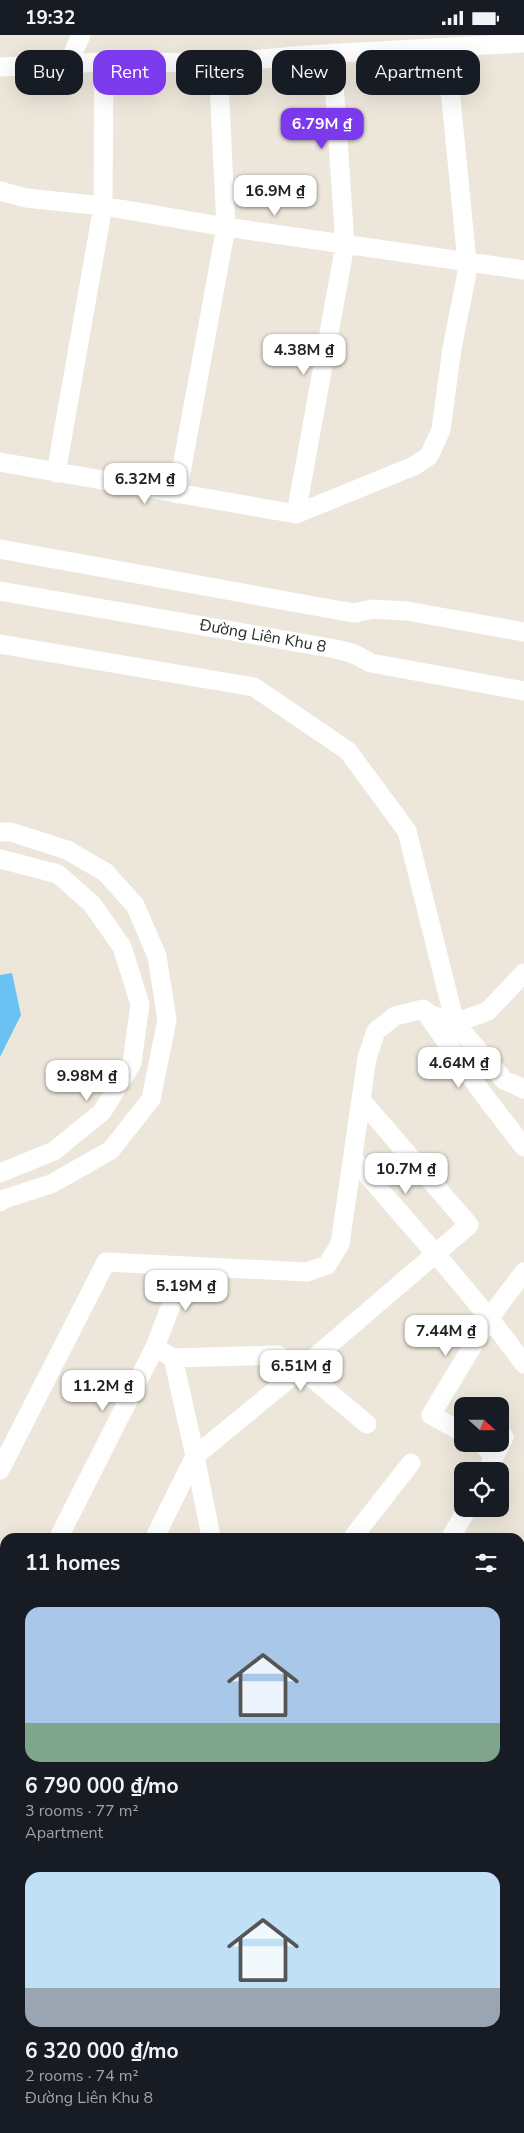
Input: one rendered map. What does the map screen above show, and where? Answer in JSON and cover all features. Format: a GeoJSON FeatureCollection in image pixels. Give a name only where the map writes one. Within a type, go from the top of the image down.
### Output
{"type":"FeatureCollection","features":[{"type":"Feature","properties":{"kind":"street"},"geometry":{"type":"LineString","coordinates":[[64,35],[68,50]]}},
{"type":"Feature","properties":{"kind":"street"},"geometry":{"type":"LineString","coordinates":[[74,50],[81,35]]}},
{"type":"Feature","properties":{"kind":"street"},"geometry":{"type":"LineString","coordinates":[[346,52],[524,43]]}},
{"type":"Feature","properties":{"kind":"street"},"geometry":{"type":"LineString","coordinates":[[0,462],[296,514],[414,466],[429,456],[441,430],[452,348],[466,278],[467,262],[446,48]]}},
{"type":"Feature","properties":{"kind":"street"},"geometry":{"type":"LineString","coordinates":[[0,67],[15,65]]}},
{"type":"Feature","properties":{"kind":"street"},"geometry":{"type":"LineString","coordinates":[[56,473],[103,206],[104,95]]}},
{"type":"Feature","properties":{"kind":"street"},"geometry":{"type":"LineString","coordinates":[[177,494],[226,227],[220,95]]}},
{"type":"Feature","properties":{"kind":"street"},"geometry":{"type":"LineString","coordinates":[[296,514],[345,245],[335,95]]}},
{"type":"Feature","properties":{"kind":"street"},"geometry":{"type":"LineString","coordinates":[[0,191],[26,198],[103,206],[226,227],[524,270]]}},
{"type":"Feature","properties":{"kind":"street"},"geometry":{"type":"LineString","coordinates":[[0,549],[342,611],[355,613],[372,609],[407,611],[524,632]]}},
{"type":"Feature","properties":{"kind":"street","name":"Đường Liên Khu 8"},"geometry":{"type":"LineString","coordinates":[[0,591],[336,649],[354,653],[371,663],[388,667],[524,691]]}},
{"type":"Feature","properties":{"kind":"street"},"geometry":{"type":"LineString","coordinates":[[0,644],[254,687],[348,751],[407,831],[455,1023],[504,1080],[524,1089]]}},
{"type":"Feature","properties":{"kind":"street"},"geometry":{"type":"LineString","coordinates":[[0,832],[11,832],[67,850],[105,873],[135,905],[157,956],[167,1021],[151,1099],[111,1150],[51,1184],[0,1202]]}},
{"type":"Feature","properties":{"kind":"street"},"geometry":{"type":"LineString","coordinates":[[0,859],[58,874],[92,904],[122,947],[140,1004],[132,1063],[102,1112],[54,1151],[0,1173]]}},
{"type":"Feature","properties":{"kind":"street"},"geometry":{"type":"LineString","coordinates":[[423,1009],[431,1015],[455,1023],[488,1011],[524,973]]}},
{"type":"Feature","properties":{"kind":"street"},"geometry":{"type":"LineString","coordinates":[[423,1009],[483,1094],[524,1147]]}},
{"type":"Feature","properties":{"kind":"street"},"geometry":{"type":"LineString","coordinates":[[0,1470],[106,1263],[307,1272],[327,1265],[340,1244],[367,1058],[376,1031],[395,1016],[423,1009]]}},
{"type":"Feature","properties":{"kind":"street"},"geometry":{"type":"LineString","coordinates":[[483,1094],[504,1080]]}},
{"type":"Feature","properties":{"kind":"street"},"geometry":{"type":"LineString","coordinates":[[157,1533],[195,1456],[301,1369],[469,1225],[361,1100]]}},
{"type":"Feature","properties":{"kind":"street"},"geometry":{"type":"LineString","coordinates":[[353,1158],[433,1254],[490,1317],[524,1364]]}},
{"type":"Feature","properties":{"kind":"street"},"geometry":{"type":"LineString","coordinates":[[23,1164],[51,1184]]}},
{"type":"Feature","properties":{"kind":"street"},"geometry":{"type":"LineString","coordinates":[[62,1533],[155,1347],[186,1266]]}},
{"type":"Feature","properties":{"kind":"street"},"geometry":{"type":"LineString","coordinates":[[454,1428],[431,1415],[490,1317],[524,1272]]}},
{"type":"Feature","properties":{"kind":"street"},"geometry":{"type":"LineString","coordinates":[[155,1347],[173,1359],[278,1355],[301,1369],[367,1424]]}},
{"type":"Feature","properties":{"kind":"street"},"geometry":{"type":"LineString","coordinates":[[173,1359],[211,1533]]}},
{"type":"Feature","properties":{"kind":"street"},"geometry":{"type":"LineString","coordinates":[[356,1533],[411,1463]]}},
{"type":"Feature","properties":{"kind":"street"},"geometry":{"type":"LineString","coordinates":[[454,1533],[463,1517]]}},
{"type":"Feature","properties":{"kind":"water"},"geometry":{"type":"Polygon","coordinates":[[[12,973],[21,1015],[0,1057],[0,975],[12,973]]]}}]}
